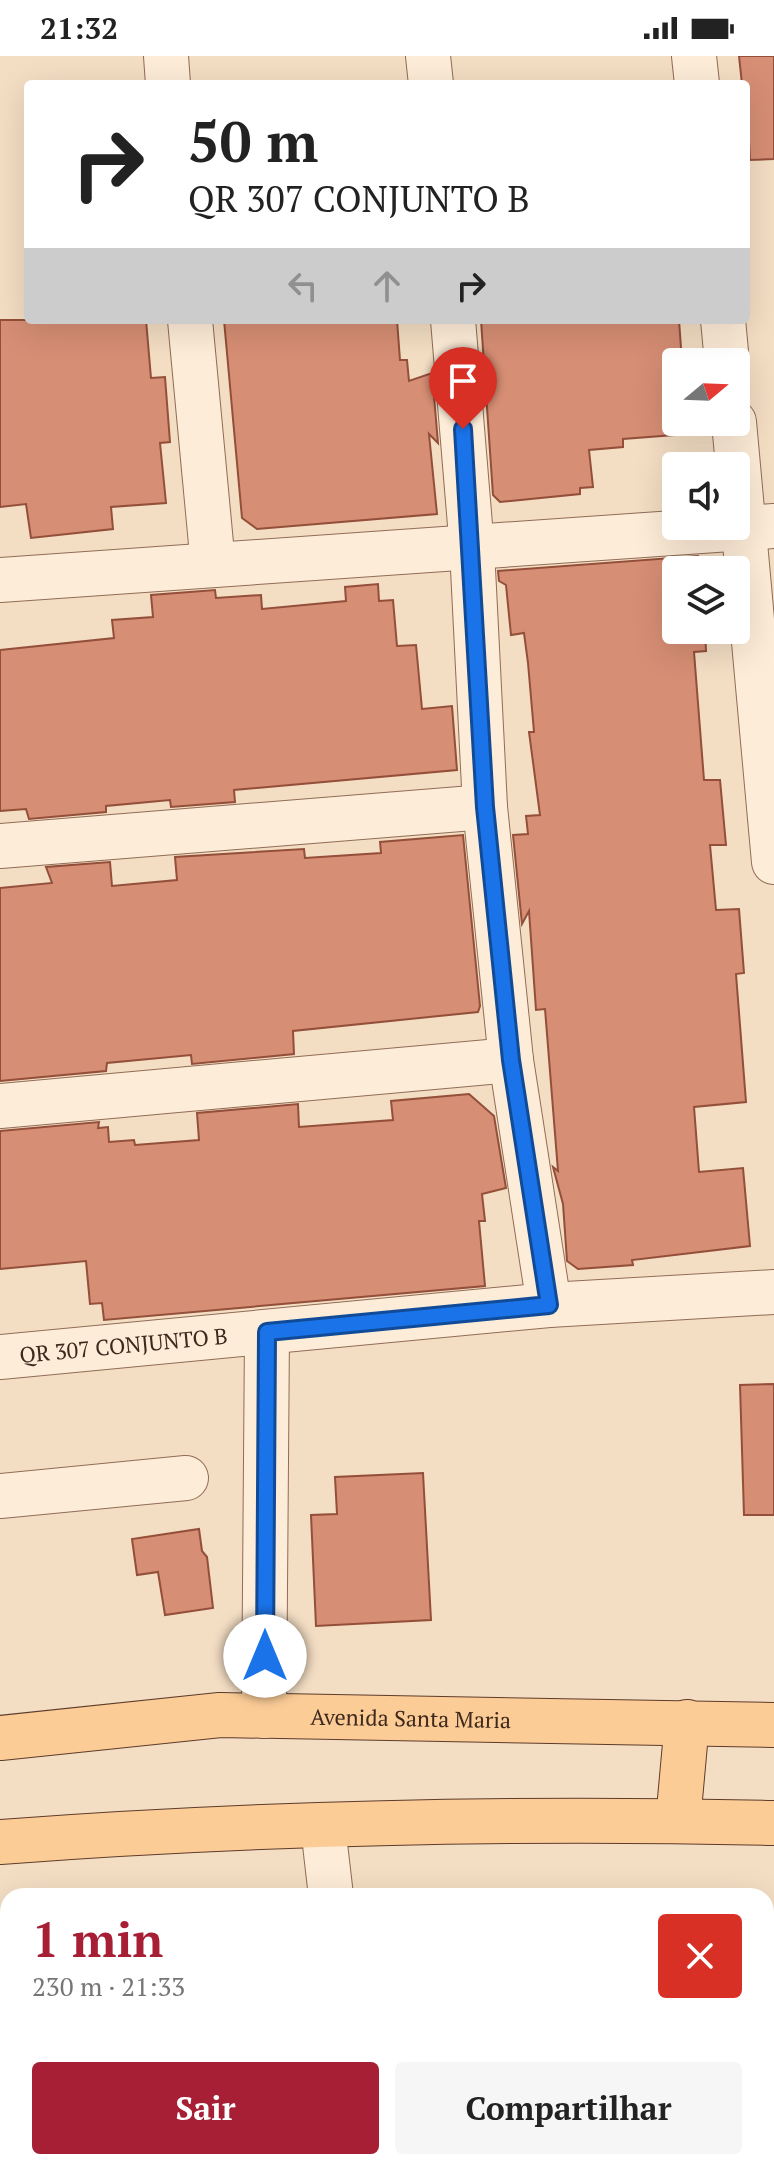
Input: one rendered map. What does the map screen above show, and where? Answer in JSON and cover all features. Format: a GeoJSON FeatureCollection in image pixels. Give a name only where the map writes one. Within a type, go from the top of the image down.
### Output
{"type":"FeatureCollection","features":[{"type":"Feature","properties":{"kind":"main road","name":"Avenida Santa Maria"},"geometry":{"type":"LineString","coordinates":[[0,1738],[220,1715],[774,1725]]}},
{"type":"Feature","properties":{"kind":"main road"},"geometry":{"type":"LineString","coordinates":[[678,1821],[687,1722]]}},
{"type":"Feature","properties":{"kind":"main road"},"geometry":{"type":"LineString","coordinates":[[0,1842],[180,1829],[678,1821],[774,1823]]}},
{"type":"Feature","properties":{"kind":"street"},"geometry":{"type":"LineString","coordinates":[[166,56],[168,80]]}},
{"type":"Feature","properties":{"kind":"street"},"geometry":{"type":"LineString","coordinates":[[428,56],[431,80]]}},
{"type":"Feature","properties":{"kind":"street"},"geometry":{"type":"LineString","coordinates":[[694,56],[697,80]]}},
{"type":"Feature","properties":{"kind":"street"},"geometry":{"type":"LineString","coordinates":[[190,324],[213,565]]}},
{"type":"Feature","properties":{"kind":"street"},"geometry":{"type":"LineString","coordinates":[[453,324],[472,549],[485,807],[511,1060],[549,1305]]}},
{"type":"Feature","properties":{"kind":"street"},"geometry":{"type":"LineString","coordinates":[[723,324],[726,348]]}},
{"type":"Feature","properties":{"kind":"street"},"geometry":{"type":"LineString","coordinates":[[737,436],[760,527],[774,862]]}},
{"type":"Feature","properties":{"kind":"street"},"geometry":{"type":"LineString","coordinates":[[0,580],[760,527]]}},
{"type":"Feature","properties":{"kind":"street"},"geometry":{"type":"LineString","coordinates":[[0,846],[485,807]]}},
{"type":"Feature","properties":{"kind":"street"},"geometry":{"type":"LineString","coordinates":[[0,1106],[511,1060]]}},
{"type":"Feature","properties":{"kind":"street","name":"QR 307 CONJUNTO B"},"geometry":{"type":"LineString","coordinates":[[0,1357],[549,1305],[774,1292]]}},
{"type":"Feature","properties":{"kind":"street"},"geometry":{"type":"LineString","coordinates":[[264,1716],[267,1332]]}},
{"type":"Feature","properties":{"kind":"street"},"geometry":{"type":"LineString","coordinates":[[0,1496],[186,1478]]}},
{"type":"Feature","properties":{"kind":"street"},"geometry":{"type":"LineString","coordinates":[[323,1827],[330,1888]]}},
{"type":"Feature","properties":{"kind":"building"},"geometry":{"type":"Polygon","coordinates":[[[739,56],[774,56],[774,159],[750,160],[750,80],[742,80],[739,56]]]}},
{"type":"Feature","properties":{"kind":"building"},"geometry":{"type":"Polygon","coordinates":[[[0,320],[24,320],[24,324],[146,324],[151,378],[165,377],[170,442],[160,443],[166,503],[111,507],[113,529],[31,538],[26,504],[0,507],[0,320]]]}},
{"type":"Feature","properties":{"kind":"building"},"geometry":{"type":"Polygon","coordinates":[[[224,324],[397,324],[400,360],[407,360],[409,381],[432,373],[438,443],[429,434],[437,514],[257,529],[242,518],[224,324]]]}},
{"type":"Feature","properties":{"kind":"building"},"geometry":{"type":"Polygon","coordinates":[[[481,324],[679,324],[681,348],[662,348],[662,436],[623,439],[623,447],[589,450],[593,487],[580,488],[580,494],[500,502],[493,495],[481,324]]]}},
{"type":"Feature","properties":{"kind":"building"},"geometry":{"type":"Polygon","coordinates":[[[662,559],[662,644],[706,644],[706,651],[694,652],[704,780],[720,780],[726,845],[710,845],[716,910],[739,909],[744,973],[736,974],[746,1102],[694,1107],[699,1172],[743,1168],[750,1246],[632,1260],[633,1265],[578,1269],[567,1261],[563,1204],[553,1167],[558,1171],[545,1009],[536,1010],[529,911],[522,924],[513,835],[528,834],[526,816],[540,815],[529,732],[534,732],[528,663],[524,633],[511,635],[506,585],[499,581],[498,571],[662,559]]]}},
{"type":"Feature","properties":{"kind":"building"},"geometry":{"type":"Polygon","coordinates":[[[378,584],[379,601],[393,600],[397,646],[416,645],[422,709],[452,706],[457,770],[234,790],[235,802],[171,807],[170,800],[106,806],[106,812],[29,819],[26,809],[0,811],[0,650],[114,638],[112,620],[153,617],[151,595],[215,590],[216,598],[261,595],[262,609],[346,601],[345,587],[378,584]]]}},
{"type":"Feature","properties":{"kind":"building"},"geometry":{"type":"Polygon","coordinates":[[[463,835],[480,1006],[478,1012],[293,1031],[294,1054],[192,1064],[191,1055],[107,1063],[106,1071],[0,1081],[0,888],[52,883],[46,867],[110,862],[112,886],[177,880],[175,857],[304,849],[305,858],[381,853],[380,842],[463,835]]]}},
{"type":"Feature","properties":{"kind":"building"},"geometry":{"type":"Polygon","coordinates":[[[469,1094],[494,1116],[506,1188],[482,1194],[485,1221],[479,1221],[485,1286],[104,1320],[102,1303],[90,1304],[86,1261],[0,1269],[0,1131],[99,1122],[98,1128],[108,1127],[109,1142],[134,1140],[135,1145],[199,1140],[197,1113],[298,1104],[299,1127],[393,1120],[391,1101],[469,1094]]]}},
{"type":"Feature","properties":{"kind":"building"},"geometry":{"type":"Polygon","coordinates":[[[774,1384],[774,1515],[744,1515],[740,1385],[774,1384]]]}},
{"type":"Feature","properties":{"kind":"building"},"geometry":{"type":"Polygon","coordinates":[[[423,1473],[431,1620],[316,1626],[311,1515],[337,1514],[335,1477],[423,1473]]]}},
{"type":"Feature","properties":{"kind":"building"},"geometry":{"type":"Polygon","coordinates":[[[199,1529],[202,1551],[207,1557],[213,1608],[165,1615],[158,1572],[137,1575],[132,1539],[199,1529]]]}},
{"type":"Feature","properties":{"kind":"route"},"geometry":{"type":"LineString","coordinates":[[265,1656],[267,1332],[549,1305],[511,1060],[485,807],[463,429]]}}]}
